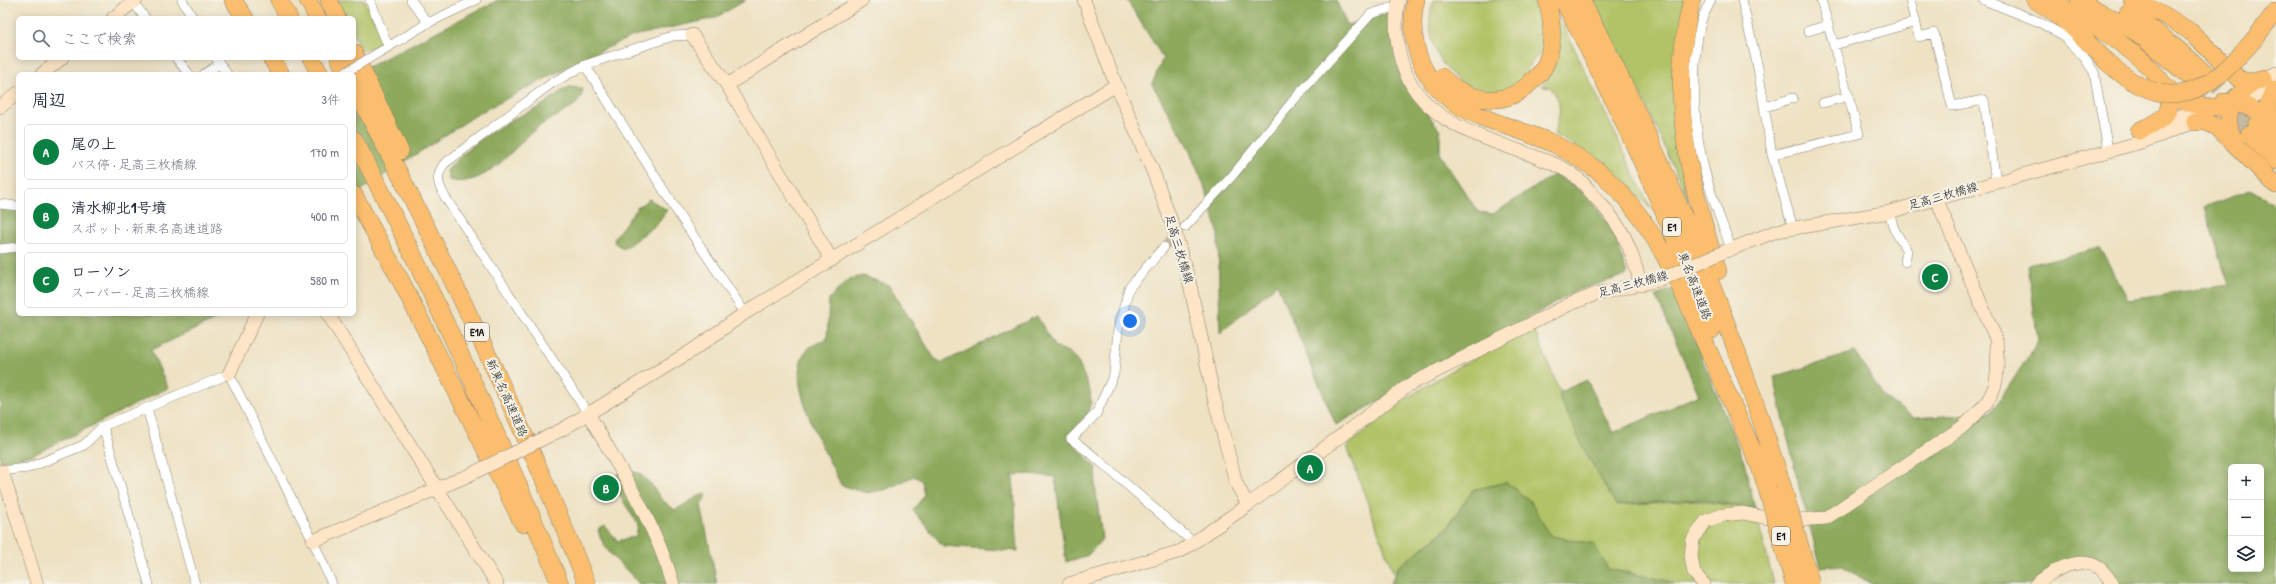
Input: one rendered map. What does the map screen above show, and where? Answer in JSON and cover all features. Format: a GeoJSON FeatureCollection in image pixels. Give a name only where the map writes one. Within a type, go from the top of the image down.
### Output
{"type":"FeatureCollection","features":[{"type":"Feature","properties":{"kind":"highway"},"geometry":{"type":"LineString","coordinates":[[233,0],[244,16]]}},
{"type":"Feature","properties":{"kind":"highway"},"geometry":{"type":"LineString","coordinates":[[279,0],[288,16]]}},
{"type":"Feature","properties":{"kind":"highway"},"geometry":{"type":"LineString","coordinates":[[308,0],[316,16]]}},
{"type":"Feature","properties":{"kind":"highway"},"geometry":{"type":"LineString","coordinates":[[328,0],[336,16]]}},
{"type":"Feature","properties":{"kind":"highway"},"geometry":{"type":"LineString","coordinates":[[1416,0],[1414,10],[1414,40],[1422,68],[1437,89],[1459,107],[1505,127],[1556,145],[1597,171],[1628,200],[1652,232],[1674,271],[1758,462]]}},
{"type":"Feature","properties":{"kind":"highway"},"geometry":{"type":"LineString","coordinates":[[1426,0],[1422,21],[1423,35],[1431,62],[1438,73],[1454,88],[1472,97],[1485,100],[1496,100],[1516,94],[1525,89],[1541,73],[1546,64],[1552,42],[1552,29],[1547,0]]}},
{"type":"Feature","properties":{"kind":"highway","name":"東名高速道路"},"geometry":{"type":"LineString","coordinates":[[1563,0],[1630,133],[1671,226],[1727,369],[1767,489],[1794,584]]}},
{"type":"Feature","properties":{"kind":"highway","name":"東名高速道路"},"geometry":{"type":"LineString","coordinates":[[1581,0],[1645,128],[1717,295],[1755,398],[1811,584]]}},
{"type":"Feature","properties":{"kind":"highway"},"geometry":{"type":"LineString","coordinates":[[1692,0],[1685,33],[1681,68],[1682,128],[1685,150],[1701,218],[1755,398]]}},
{"type":"Feature","properties":{"kind":"highway"},"geometry":{"type":"LineString","coordinates":[[2035,0],[2050,9],[2079,32],[2106,61],[2124,76],[2144,88],[2164,93],[2182,92],[2207,84],[2223,73],[2276,11]]}},
{"type":"Feature","properties":{"kind":"highway"},"geometry":{"type":"LineString","coordinates":[[2048,0],[2105,31],[2134,53],[2180,100],[2219,107],[2253,108],[2276,125]]}},
{"type":"Feature","properties":{"kind":"highway"},"geometry":{"type":"LineString","coordinates":[[2079,0],[2136,32],[2202,79],[2183,52],[2150,27],[2105,0]]}},
{"type":"Feature","properties":{"kind":"highway"},"geometry":{"type":"LineString","coordinates":[[2133,0],[2178,23],[2216,55],[2235,77],[2240,80],[2253,82],[2273,82],[2267,107],[2276,125]]}},
{"type":"Feature","properties":{"kind":"highway"},"geometry":{"type":"LineString","coordinates":[[2216,55],[2224,67],[2228,81],[2212,124],[2276,185]]}},
{"type":"Feature","properties":{"kind":"highway"},"geometry":{"type":"LineString","coordinates":[[356,57],[450,255],[493,352],[524,434]]}},
{"type":"Feature","properties":{"kind":"highway"},"geometry":{"type":"LineString","coordinates":[[272,60],[280,72]]}},
{"type":"Feature","properties":{"kind":"highway"},"geometry":{"type":"LineString","coordinates":[[312,60],[319,72]]}},
{"type":"Feature","properties":{"kind":"highway"},"geometry":{"type":"LineString","coordinates":[[340,60],[346,72]]}},
{"type":"Feature","properties":{"kind":"highway"},"geometry":{"type":"LineString","coordinates":[[2139,131],[2162,117],[2169,108],[2169,97],[2161,81]]}},
{"type":"Feature","properties":{"kind":"highway"},"geometry":{"type":"LineString","coordinates":[[2219,107],[2248,87]]}},
{"type":"Feature","properties":{"kind":"highway","name":"新東名高速道路"},"geometry":{"type":"LineString","coordinates":[[356,91],[463,302],[524,434],[587,584]]}},
{"type":"Feature","properties":{"kind":"highway"},"geometry":{"type":"LineString","coordinates":[[2219,107],[2240,150]]}},
{"type":"Feature","properties":{"kind":"highway"},"geometry":{"type":"LineString","coordinates":[[2276,144],[2253,129],[2276,161]]}},
{"type":"Feature","properties":{"kind":"highway","name":"E1A"},"geometry":{"type":"LineString","coordinates":[[356,143],[454,342],[531,514],[560,584]]}},
{"type":"Feature","properties":{"kind":"highway"},"geometry":{"type":"LineString","coordinates":[[356,199],[401,281],[515,506],[550,584]]}},
{"type":"Feature","properties":{"kind":"street"},"geometry":{"type":"LineString","coordinates":[[182,0],[192,16]]}},
{"type":"Feature","properties":{"kind":"street"},"geometry":{"type":"LineString","coordinates":[[370,0],[385,48]]}},
{"type":"Feature","properties":{"kind":"street"},"geometry":{"type":"LineString","coordinates":[[411,0],[428,23]]}},
{"type":"Feature","properties":{"kind":"street"},"geometry":{"type":"LineString","coordinates":[[346,72],[428,23],[476,0]]}},
{"type":"Feature","properties":{"kind":"street"},"geometry":{"type":"LineString","coordinates":[[727,85],[862,0]]}},
{"type":"Feature","properties":{"kind":"street","name":"足高三枚橋線"},"geometry":{"type":"LineString","coordinates":[[1084,0],[1116,85],[1154,174],[1174,229],[1190,285],[1214,398],[1236,483],[1248,505]]}},
{"type":"Feature","properties":{"kind":"street"},"geometry":{"type":"LineString","coordinates":[[1711,0],[1702,21],[1697,45],[1697,117],[1702,158],[1728,250]]}},
{"type":"Feature","properties":{"kind":"street"},"geometry":{"type":"LineString","coordinates":[[1742,0],[1758,68],[1772,155],[1793,228]]}},
{"type":"Feature","properties":{"kind":"street"},"geometry":{"type":"LineString","coordinates":[[1772,155],[1859,134],[1820,0]]}},
{"type":"Feature","properties":{"kind":"street"},"geometry":{"type":"LineString","coordinates":[[1910,0],[1919,37],[1934,33],[1952,106],[1984,100],[1996,181]]}},
{"type":"Feature","properties":{"kind":"street"},"geometry":{"type":"LineString","coordinates":[[1984,0],[2031,18],[2061,34],[2084,57],[2094,72],[2108,150]]}},
{"type":"Feature","properties":{"kind":"street"},"geometry":{"type":"LineString","coordinates":[[115,16],[134,1],[145,16]]}},
{"type":"Feature","properties":{"kind":"street"},"geometry":{"type":"LineString","coordinates":[[1184,227],[1233,175],[1292,102],[1371,14],[1398,3],[1399,52],[1404,71],[1414,88],[1425,102],[1439,115],[1457,127],[1549,162],[1575,176],[1614,217],[1624,232],[1641,285]]}},
{"type":"Feature","properties":{"kind":"street"},"geometry":{"type":"LineString","coordinates":[[1834,45],[1916,22]]}},
{"type":"Feature","properties":{"kind":"street"},"geometry":{"type":"LineString","coordinates":[[1808,31],[1828,25]]}},
{"type":"Feature","properties":{"kind":"street"},"geometry":{"type":"LineString","coordinates":[[673,584],[668,566],[649,523],[589,415],[437,184],[438,172],[444,164],[552,83],[585,65],[674,36],[692,35],[727,85],[832,260]]}},
{"type":"Feature","properties":{"kind":"street"},"geometry":{"type":"LineString","coordinates":[[44,72],[60,60]]}},
{"type":"Feature","properties":{"kind":"street"},"geometry":{"type":"LineString","coordinates":[[178,60],[187,72]]}},
{"type":"Feature","properties":{"kind":"street"},"geometry":{"type":"LineString","coordinates":[[206,72],[218,61],[226,72]]}},
{"type":"Feature","properties":{"kind":"street"},"geometry":{"type":"LineString","coordinates":[[585,65],[680,216],[745,313]]}},
{"type":"Feature","properties":{"kind":"street"},"geometry":{"type":"LineString","coordinates":[[2248,87],[2273,82]]}},
{"type":"Feature","properties":{"kind":"street","name":"足高三枚橋線"},"geometry":{"type":"LineString","coordinates":[[1069,584],[1160,559],[1181,551],[1248,505],[1409,385],[1568,305],[1596,294],[1659,280],[1764,236],[1793,228],[1889,212],[1996,181],[2145,141],[2273,82]]}},
{"type":"Feature","properties":{"kind":"street"},"geometry":{"type":"LineString","coordinates":[[313,541],[436,490],[589,415],[693,350],[745,313],[1116,85]]}},
{"type":"Feature","properties":{"kind":"street"},"geometry":{"type":"LineString","coordinates":[[0,107],[16,95]]}},
{"type":"Feature","properties":{"kind":"street"},"geometry":{"type":"LineString","coordinates":[[1823,103],[1849,96]]}},
{"type":"Feature","properties":{"kind":"street"},"geometry":{"type":"LineString","coordinates":[[1764,107],[1793,98]]}},
{"type":"Feature","properties":{"kind":"street","name":"足高三枚橋線"},"geometry":{"type":"LineString","coordinates":[[2108,150],[2139,131],[2219,107]]}},
{"type":"Feature","properties":{"kind":"street"},"geometry":{"type":"LineString","coordinates":[[1704,584],[1694,573],[1691,556],[1693,539],[1706,521],[1722,515],[1743,513],[1782,521],[1826,518],[1961,428],[1977,414],[1995,390],[1998,361],[1996,339],[1936,198]]}},
{"type":"Feature","properties":{"kind":"street"},"geometry":{"type":"LineString","coordinates":[[0,204],[16,206]]}},
{"type":"Feature","properties":{"kind":"street"},"geometry":{"type":"LineString","coordinates":[[1889,212],[1894,229],[1907,251],[1905,262]]}},
{"type":"Feature","properties":{"kind":"street"},"geometry":{"type":"LineString","coordinates":[[0,249],[16,247]]}},
{"type":"Feature","properties":{"kind":"street"},"geometry":{"type":"LineString","coordinates":[[1164,247],[1129,288],[1121,312],[1114,374],[1096,414],[1071,438],[1194,543]]}},
{"type":"Feature","properties":{"kind":"street"},"geometry":{"type":"LineString","coordinates":[[37,584],[1,471],[28,468],[84,445],[103,426],[230,374],[256,316]]}},
{"type":"Feature","properties":{"kind":"street"},"geometry":{"type":"LineString","coordinates":[[329,316],[436,490],[497,584]]}},
{"type":"Feature","properties":{"kind":"street"},"geometry":{"type":"LineString","coordinates":[[230,374],[313,541],[332,584]]}},
{"type":"Feature","properties":{"kind":"street"},"geometry":{"type":"LineString","coordinates":[[147,408],[195,584]]}},
{"type":"Feature","properties":{"kind":"street"},"geometry":{"type":"LineString","coordinates":[[103,426],[149,584]]}},
{"type":"Feature","properties":{"kind":"street"},"geometry":{"type":"LineString","coordinates":[[2036,584],[2058,569],[2081,562],[2091,563],[2106,572],[2112,584]]}},
{"type":"Feature","properties":{"kind":"green space"},"geometry":{"type":"Polygon","coordinates":[[[336,0],[365,0],[384,43],[362,51],[356,40],[356,16],[344,16],[336,0]]]}},
{"type":"Feature","properties":{"kind":"green space"},"geometry":{"type":"Polygon","coordinates":[[[498,0],[746,0],[715,18],[633,36],[585,58],[479,113],[356,194],[356,73],[498,0]]]}},
{"type":"Feature","properties":{"kind":"green space"},"geometry":{"type":"Polygon","coordinates":[[[1127,0],[1336,0],[1347,25],[1392,12],[1400,79],[1440,130],[1440,155],[1478,212],[1493,214],[1555,174],[1588,196],[1614,231],[1627,275],[1578,290],[1336,425],[1277,284],[1220,333],[1218,232],[1206,190],[1187,145],[1152,84],[1163,58],[1127,0]]]}},
{"type":"Feature","properties":{"kind":"green space"},"geometry":{"type":"Polygon","coordinates":[[[1434,0],[1538,0],[1545,30],[1543,52],[1532,62],[1521,80],[1509,89],[1498,91],[1481,90],[1466,85],[1453,75],[1442,63],[1435,48],[1431,32],[1430,16],[1434,0]]]}},
{"type":"Feature","properties":{"kind":"green space"},"geometry":{"type":"Polygon","coordinates":[[[1593,0],[1686,0],[1676,136],[1689,202],[1648,109],[1593,0]]]}},
{"type":"Feature","properties":{"kind":"green space"},"geometry":{"type":"Polygon","coordinates":[[[1555,8],[1651,209],[1606,168],[1581,150],[1554,134],[1560,109],[1559,104],[1550,87],[1542,86],[1556,61],[1555,8]]]}},
{"type":"Feature","properties":{"kind":"green space"},"geometry":{"type":"Polygon","coordinates":[[[569,87],[583,88],[581,98],[566,111],[537,128],[498,165],[475,179],[462,181],[449,180],[447,171],[477,142],[513,119],[545,104],[561,91],[569,87]]]}},
{"type":"Feature","properties":{"kind":"green space"},"geometry":{"type":"Polygon","coordinates":[[[2250,190],[2276,205],[2276,584],[2105,584],[2092,555],[2036,584],[1871,584],[1841,565],[1821,567],[1799,487],[1774,377],[1855,352],[1884,397],[1914,418],[1991,413],[2038,342],[2028,265],[2100,248],[2128,299],[2229,285],[2204,207],[2250,190]]]}},
{"type":"Feature","properties":{"kind":"green space"},"geometry":{"type":"Polygon","coordinates":[[[649,199],[667,210],[656,225],[623,249],[614,242],[615,237],[637,208],[649,199]]]}},
{"type":"Feature","properties":{"kind":"green space"},"geometry":{"type":"Polygon","coordinates":[[[16,204],[16,316],[223,316],[151,350],[168,388],[33,455],[0,462],[0,209],[16,204]]]}},
{"type":"Feature","properties":{"kind":"green space"},"geometry":{"type":"Polygon","coordinates":[[[863,276],[889,285],[934,358],[942,363],[1037,316],[1054,346],[1070,353],[1079,364],[1090,391],[1091,402],[1087,415],[1067,436],[1097,469],[1095,484],[1102,539],[1088,555],[1066,562],[1055,477],[1030,474],[1013,475],[1018,551],[943,546],[913,510],[924,496],[922,481],[914,476],[887,489],[867,493],[841,485],[818,438],[803,399],[800,381],[800,364],[808,349],[827,339],[829,299],[849,279],[863,276]]]}},
{"type":"Feature","properties":{"kind":"green space"},"geometry":{"type":"Polygon","coordinates":[[[1674,288],[1744,462],[1755,509],[1698,499],[1616,505],[1586,453],[1560,399],[1560,392],[1587,380],[1613,433],[1699,395],[1656,296],[1674,288]]]}},
{"type":"Feature","properties":{"kind":"green space"},"geometry":{"type":"Polygon","coordinates":[[[1533,327],[1560,392],[1616,505],[1694,500],[1755,509],[1774,584],[1673,584],[1669,581],[1608,569],[1594,544],[1550,536],[1529,501],[1473,490],[1446,529],[1393,572],[1347,446],[1404,400],[1450,371],[1533,327]]]}},
{"type":"Feature","properties":{"kind":"green space"},"geometry":{"type":"Polygon","coordinates":[[[624,471],[639,473],[651,484],[662,500],[675,510],[703,494],[707,494],[701,505],[717,584],[639,584],[605,547],[598,530],[605,526],[618,541],[636,536],[638,525],[619,494],[615,476],[624,471]]]}},
{"type":"Feature","properties":{"kind":"green space"},"geometry":{"type":"Polygon","coordinates":[[[1506,482],[1529,500],[1551,536],[1594,544],[1608,569],[1669,581],[1673,584],[1390,584],[1398,567],[1447,529],[1473,490],[1506,482]]]}},
{"type":"Feature","properties":{"kind":"tunnel"},"geometry":{"type":"LineString","coordinates":[[2208,76],[2257,125]]}},
{"type":"Feature","properties":{"kind":"tunnel"},"geometry":{"type":"LineString","coordinates":[[2196,82],[2249,134]]}},
{"type":"Feature","properties":{"kind":"tunnel"},"geometry":{"type":"LineString","coordinates":[[1164,247],[1179,232]]}},
{"type":"Feature","properties":{"kind":"place","name":"ローソン"},"geometry":{"type":"Point","coordinates":[1935,277]}},
{"type":"Feature","properties":{"kind":"place","name":"尾の上"},"geometry":{"type":"Point","coordinates":[1310,468]}},
{"type":"Feature","properties":{"kind":"place","name":"清水柳北1号墳"},"geometry":{"type":"Point","coordinates":[606,488]}}]}
